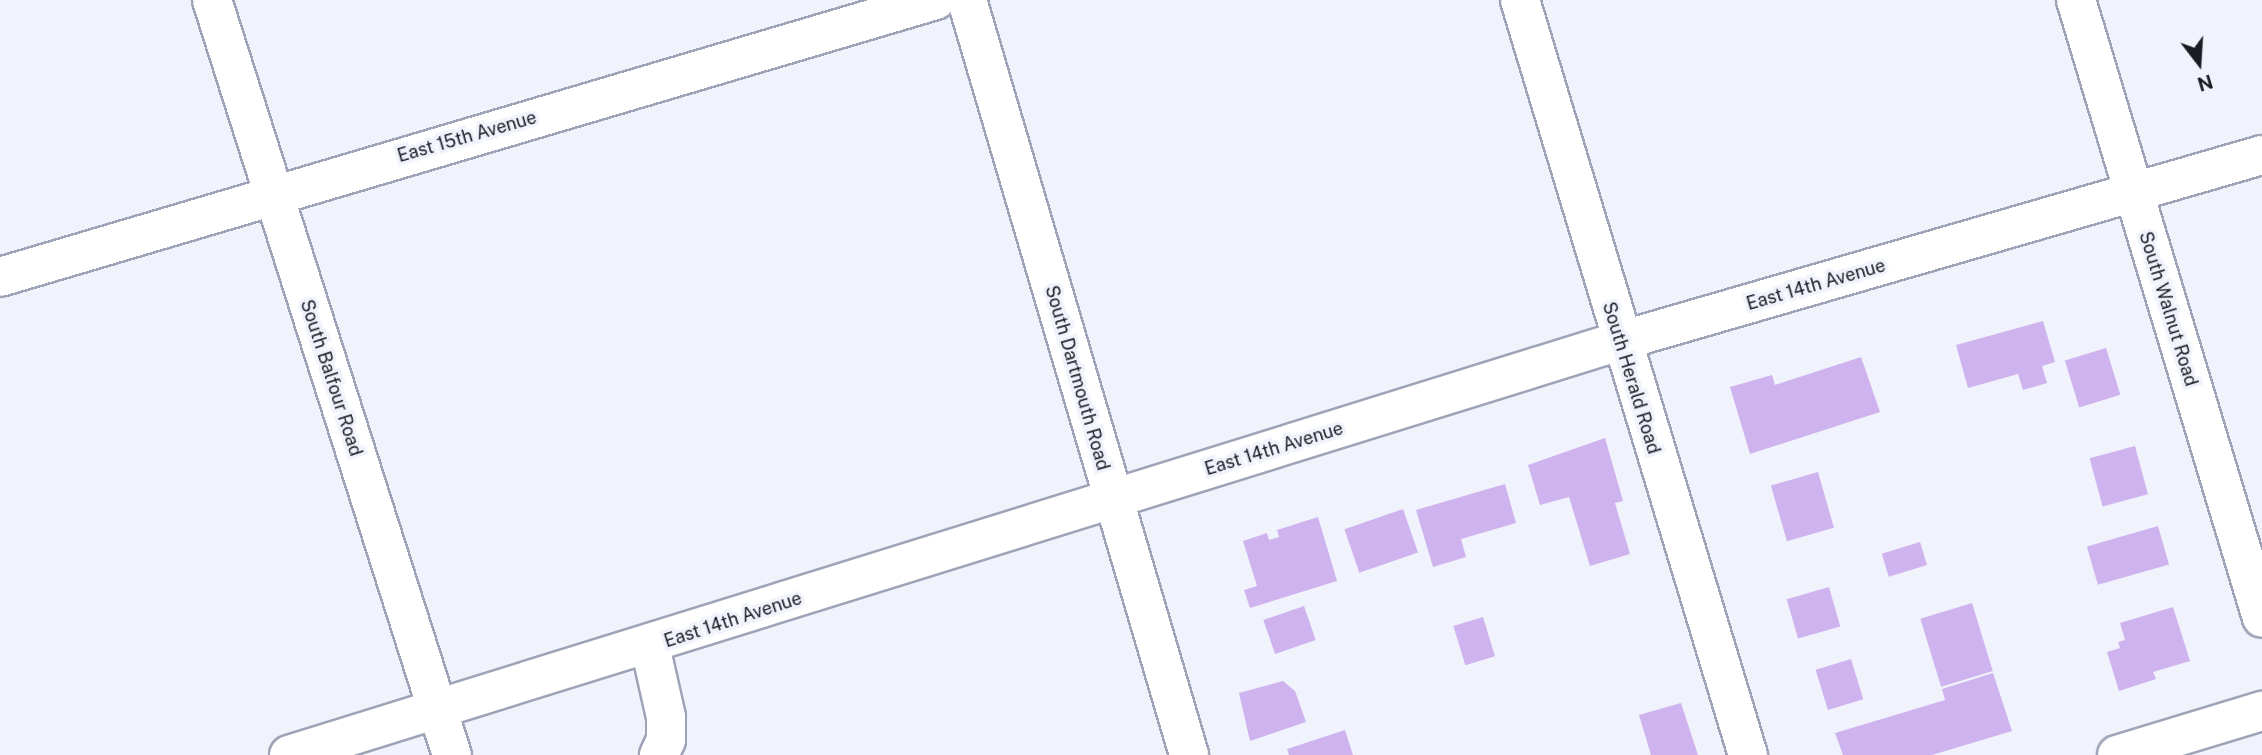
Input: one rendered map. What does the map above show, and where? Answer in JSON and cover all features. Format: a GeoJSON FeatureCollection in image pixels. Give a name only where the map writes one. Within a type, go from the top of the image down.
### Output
{"type":"FeatureCollection","features":[{"type":"Feature","properties":{"kind":"street","name":"South Balfour Road"},"geometry":{"type":"LineString","coordinates":[[212,0],[271,194],[452,755]]}},
{"type":"Feature","properties":{"kind":"street","name":"East 15th Avenue"},"geometry":{"type":"LineString","coordinates":[[0,277],[271,194],[936,0]]}},
{"type":"Feature","properties":{"kind":"street","name":"South Dartmouth Road"},"geometry":{"type":"LineString","coordinates":[[967,0],[1189,755]]}},
{"type":"Feature","properties":{"kind":"street","name":"South Herald Road"},"geometry":{"type":"LineString","coordinates":[[1520,0],[1619,341],[1748,755]]}},
{"type":"Feature","properties":{"kind":"street","name":"South Walnut Road"},"geometry":{"type":"LineString","coordinates":[[2076,0],[2132,194],[2262,618]]}},
{"type":"Feature","properties":{"kind":"street","name":"East 14th Avenue"},"geometry":{"type":"LineString","coordinates":[[289,755],[440,712],[1619,341],[2262,155]]}},
{"type":"Feature","properties":{"kind":"street"},"geometry":{"type":"LineString","coordinates":[[650,646],[666,716],[666,740],[659,755]]}},
{"type":"Feature","properties":{"kind":"street"},"geometry":{"type":"LineString","coordinates":[[2117,755],[2262,711]]}},
{"type":"Feature","properties":{"kind":"building"},"geometry":{"type":"Polygon","coordinates":[[[2043,321],[2055,362],[2042,366],[2047,383],[2023,390],[2018,374],[1968,388],[1956,345],[2043,321]]]}},
{"type":"Feature","properties":{"kind":"building"},"geometry":{"type":"Polygon","coordinates":[[[2106,348],[2120,395],[2079,407],[2065,361],[2106,348]]]}},
{"type":"Feature","properties":{"kind":"building"},"geometry":{"type":"Polygon","coordinates":[[[1861,357],[1880,412],[1750,454],[1730,387],[1772,375],[1775,385],[1861,357]]]}},
{"type":"Feature","properties":{"kind":"building"},"geometry":{"type":"Polygon","coordinates":[[[1605,438],[1623,501],[1615,503],[1630,554],[1590,566],[1569,497],[1540,505],[1528,465],[1605,438]]]}},
{"type":"Feature","properties":{"kind":"building"},"geometry":{"type":"Polygon","coordinates":[[[2135,446],[2148,494],[2103,506],[2090,458],[2135,446]]]}},
{"type":"Feature","properties":{"kind":"building"},"geometry":{"type":"Polygon","coordinates":[[[1818,472],[1834,528],[1787,541],[1771,486],[1818,472]]]}},
{"type":"Feature","properties":{"kind":"building"},"geometry":{"type":"Polygon","coordinates":[[[1505,484],[1516,523],[1461,539],[1466,557],[1433,567],[1416,510],[1505,484]]]}},
{"type":"Feature","properties":{"kind":"building"},"geometry":{"type":"Polygon","coordinates":[[[1403,509],[1418,552],[1359,573],[1344,529],[1403,509]]]}},
{"type":"Feature","properties":{"kind":"building"},"geometry":{"type":"Polygon","coordinates":[[[1318,517],[1337,581],[1250,608],[1244,590],[1257,586],[1243,541],[1267,533],[1269,540],[1279,537],[1277,530],[1318,517]]]}},
{"type":"Feature","properties":{"kind":"building"},"geometry":{"type":"Polygon","coordinates":[[[2158,526],[2169,564],[2098,585],[2087,546],[2158,526]]]}},
{"type":"Feature","properties":{"kind":"building"},"geometry":{"type":"Polygon","coordinates":[[[1920,542],[1927,565],[1889,577],[1882,554],[1920,542]]]}},
{"type":"Feature","properties":{"kind":"building"},"geometry":{"type":"Polygon","coordinates":[[[1829,587],[1840,626],[1798,639],[1787,599],[1829,587]]]}},
{"type":"Feature","properties":{"kind":"building"},"geometry":{"type":"Polygon","coordinates":[[[1972,603],[1993,671],[1941,687],[1920,619],[1972,603]]]}},
{"type":"Feature","properties":{"kind":"building"},"geometry":{"type":"Polygon","coordinates":[[[1304,606],[1316,640],[1275,654],[1263,620],[1304,606]]]}},
{"type":"Feature","properties":{"kind":"building"},"geometry":{"type":"Polygon","coordinates":[[[2173,607],[2190,661],[2153,672],[2156,679],[2119,691],[2107,652],[2120,648],[2118,642],[2125,640],[2120,623],[2173,607]]]}},
{"type":"Feature","properties":{"kind":"building"},"geometry":{"type":"Polygon","coordinates":[[[1483,617],[1495,656],[1465,665],[1453,626],[1483,617]]]}},
{"type":"Feature","properties":{"kind":"building"},"geometry":{"type":"Polygon","coordinates":[[[1851,659],[1863,699],[1828,710],[1816,670],[1851,659]]]}},
{"type":"Feature","properties":{"kind":"building"},"geometry":{"type":"Polygon","coordinates":[[[1993,673],[2012,731],[1932,755],[1843,755],[1835,733],[1945,700],[1942,689],[1993,673]]]}},
{"type":"Feature","properties":{"kind":"building"},"geometry":{"type":"Polygon","coordinates":[[[1283,681],[1295,691],[1306,722],[1250,741],[1239,693],[1283,681]]]}},
{"type":"Feature","properties":{"kind":"building"},"geometry":{"type":"Polygon","coordinates":[[[1681,703],[1698,755],[1651,755],[1639,715],[1681,703]]]}},
{"type":"Feature","properties":{"kind":"building"},"geometry":{"type":"Polygon","coordinates":[[[1345,730],[1353,755],[1289,755],[1287,749],[1345,730]]]}}]}
